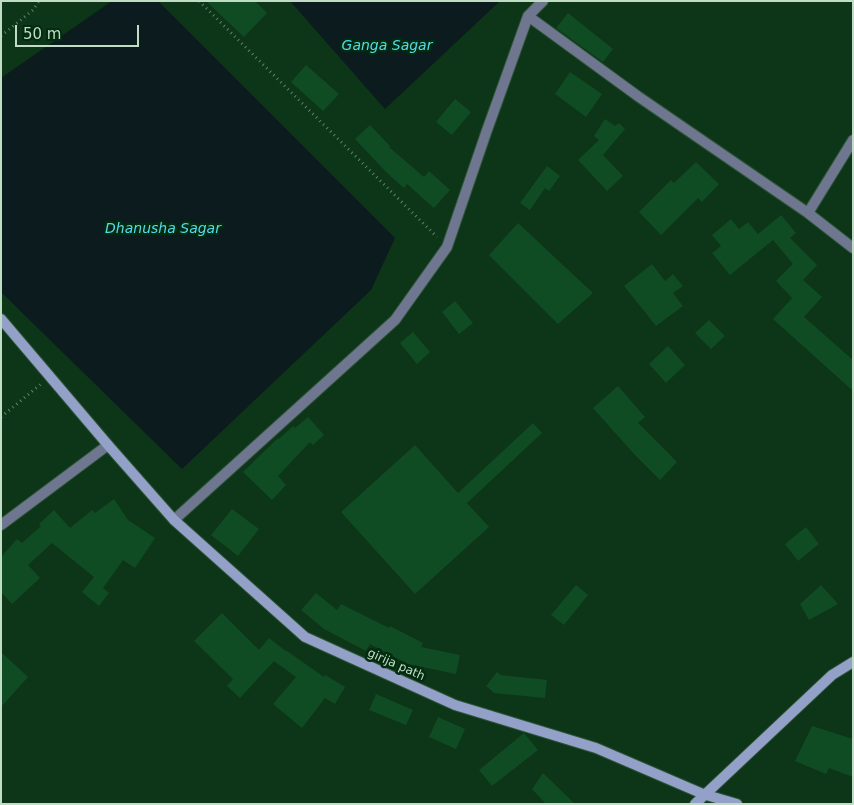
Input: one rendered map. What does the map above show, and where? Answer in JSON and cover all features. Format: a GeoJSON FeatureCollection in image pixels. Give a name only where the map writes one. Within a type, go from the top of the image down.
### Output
{"type":"FeatureCollection","features":[{"type":"Feature","properties":{"kind":"main road","name":"girija path"},"geometry":{"type":"LineString","coordinates":[[1,319],[174,520],[305,637],[455,705],[596,748],[703,794],[737,804]]}},
{"type":"Feature","properties":{"kind":"main road"},"geometry":{"type":"LineString","coordinates":[[694,804],[832,674],[853,662]]}},
{"type":"Feature","properties":{"kind":"street"},"geometry":{"type":"LineString","coordinates":[[174,520],[395,320],[447,246],[528,16],[543,1]]}},
{"type":"Feature","properties":{"kind":"street"},"geometry":{"type":"LineString","coordinates":[[528,16],[808,213],[853,248]]}},
{"type":"Feature","properties":{"kind":"street"},"geometry":{"type":"LineString","coordinates":[[808,213],[853,140]]}},
{"type":"Feature","properties":{"kind":"street"},"geometry":{"type":"LineString","coordinates":[[1,525],[108,445]]}},
{"type":"Feature","properties":{"kind":"path"},"geometry":{"type":"LineString","coordinates":[[1,36],[33,10],[39,1]]}},
{"type":"Feature","properties":{"kind":"path"},"geometry":{"type":"LineString","coordinates":[[199,1],[447,246]]}},
{"type":"Feature","properties":{"kind":"path"},"geometry":{"type":"LineString","coordinates":[[1,417],[50,376]]}},
{"type":"Feature","properties":{"kind":"water","name":"Dhanusha Sagar"},"geometry":{"type":"Polygon","coordinates":[[[112,1],[158,1],[395,238],[371,290],[182,469],[1,292],[1,78],[112,1]]]}},
{"type":"Feature","properties":{"kind":"water","name":"Ganga Sagar"},"geometry":{"type":"Polygon","coordinates":[[[290,1],[500,1],[385,109],[290,1]]]}},
{"type":"Feature","properties":{"kind":"building"},"geometry":{"type":"Polygon","coordinates":[[[206,1],[255,1],[267,13],[244,37],[206,1]]]}},
{"type":"Feature","properties":{"kind":"building"},"geometry":{"type":"Polygon","coordinates":[[[568,13],[613,49],[603,62],[556,28],[568,13]]]}},
{"type":"Feature","properties":{"kind":"building"},"geometry":{"type":"Polygon","coordinates":[[[306,65],[339,94],[323,111],[291,82],[306,65]]]}},
{"type":"Feature","properties":{"kind":"building"},"geometry":{"type":"Polygon","coordinates":[[[570,72],[602,94],[586,117],[555,94],[570,72]]]}},
{"type":"Feature","properties":{"kind":"building"},"geometry":{"type":"Polygon","coordinates":[[[455,99],[471,112],[452,135],[436,122],[455,99]]]}},
{"type":"Feature","properties":{"kind":"building"},"geometry":{"type":"Polygon","coordinates":[[[605,119],[615,126],[619,123],[625,129],[603,155],[623,176],[607,191],[578,160],[599,140],[594,136],[605,119]]]}},
{"type":"Feature","properties":{"kind":"building"},"geometry":{"type":"Polygon","coordinates":[[[370,125],[389,147],[424,177],[429,171],[450,190],[434,208],[407,184],[404,188],[355,139],[370,125]]]}},
{"type":"Feature","properties":{"kind":"building"},"geometry":{"type":"Polygon","coordinates":[[[696,162],[719,184],[702,202],[698,198],[661,235],[639,212],[671,180],[674,183],[696,162]]]}},
{"type":"Feature","properties":{"kind":"building"},"geometry":{"type":"Polygon","coordinates":[[[547,166],[560,176],[549,191],[545,188],[530,210],[520,203],[547,166]]]}},
{"type":"Feature","properties":{"kind":"building"},"geometry":{"type":"Polygon","coordinates":[[[781,215],[796,233],[790,238],[817,265],[803,280],[822,297],[804,317],[853,360],[853,391],[773,319],[792,298],[776,281],[793,264],[773,240],[730,275],[712,253],[721,246],[712,235],[731,219],[739,229],[748,222],[758,234],[781,215]]]}},
{"type":"Feature","properties":{"kind":"building"},"geometry":{"type":"Polygon","coordinates":[[[518,223],[593,293],[558,324],[489,255],[518,223]]]}},
{"type":"Feature","properties":{"kind":"building"},"geometry":{"type":"Polygon","coordinates":[[[652,264],[665,281],[673,274],[683,286],[673,293],[683,306],[656,326],[624,286],[652,264]]]}},
{"type":"Feature","properties":{"kind":"building"},"geometry":{"type":"Polygon","coordinates":[[[455,301],[473,323],[459,334],[442,312],[455,301]]]}},
{"type":"Feature","properties":{"kind":"building"},"geometry":{"type":"Polygon","coordinates":[[[709,320],[725,336],[711,349],[695,333],[709,320]]]}},
{"type":"Feature","properties":{"kind":"building"},"geometry":{"type":"Polygon","coordinates":[[[413,332],[430,352],[417,364],[400,343],[413,332]]]}},
{"type":"Feature","properties":{"kind":"building"},"geometry":{"type":"Polygon","coordinates":[[[668,346],[685,365],[666,383],[649,364],[668,346]]]}},
{"type":"Feature","properties":{"kind":"building"},"geometry":{"type":"Polygon","coordinates":[[[618,386],[645,417],[638,423],[677,462],[660,480],[593,408],[618,386]]]}},
{"type":"Feature","properties":{"kind":"building"},"geometry":{"type":"Polygon","coordinates":[[[308,417],[324,435],[313,445],[310,442],[278,476],[286,485],[272,500],[243,472],[278,438],[293,426],[295,428],[308,417]]]}},
{"type":"Feature","properties":{"kind":"building"},"geometry":{"type":"Polygon","coordinates":[[[533,423],[542,433],[467,503],[489,527],[415,594],[341,512],[415,445],[458,493],[533,423]]]}},
{"type":"Feature","properties":{"kind":"building"},"geometry":{"type":"Polygon","coordinates":[[[114,499],[128,520],[155,538],[135,568],[123,560],[103,588],[109,593],[99,606],[82,592],[94,577],[52,543],[28,565],[40,578],[12,604],[1,592],[1,557],[17,539],[22,543],[41,526],[39,524],[54,510],[70,528],[92,510],[95,513],[114,499]]]}},
{"type":"Feature","properties":{"kind":"building"},"geometry":{"type":"Polygon","coordinates":[[[232,509],[259,529],[238,556],[211,535],[232,509]]]}},
{"type":"Feature","properties":{"kind":"building"},"geometry":{"type":"Polygon","coordinates":[[[806,527],[819,544],[798,561],[785,544],[806,527]]]}},
{"type":"Feature","properties":{"kind":"building"},"geometry":{"type":"Polygon","coordinates":[[[576,585],[588,595],[564,625],[551,615],[576,585]]]}},
{"type":"Feature","properties":{"kind":"building"},"geometry":{"type":"Polygon","coordinates":[[[821,585],[838,604],[809,620],[800,604],[821,585]]]}},
{"type":"Feature","properties":{"kind":"building"},"geometry":{"type":"Polygon","coordinates":[[[316,593],[337,610],[341,604],[423,643],[421,647],[460,655],[456,674],[408,664],[370,644],[366,651],[324,629],[301,610],[316,593]]]}},
{"type":"Feature","properties":{"kind":"building"},"geometry":{"type":"Polygon","coordinates":[[[222,613],[259,650],[269,638],[324,677],[325,675],[345,687],[335,704],[325,698],[302,728],[273,704],[296,677],[274,661],[240,698],[227,686],[233,679],[194,641],[222,613]]]}},
{"type":"Feature","properties":{"kind":"building"},"geometry":{"type":"Polygon","coordinates":[[[1,652],[28,677],[1,707],[1,652]]]}},
{"type":"Feature","properties":{"kind":"building"},"geometry":{"type":"Polygon","coordinates":[[[497,672],[501,675],[547,680],[545,698],[494,693],[486,686],[497,672]]]}},
{"type":"Feature","properties":{"kind":"building"},"geometry":{"type":"Polygon","coordinates":[[[376,694],[413,710],[406,725],[369,710],[376,694]]]}},
{"type":"Feature","properties":{"kind":"building"},"geometry":{"type":"Polygon","coordinates":[[[438,717],[465,729],[456,749],[429,737],[438,717]]]}},
{"type":"Feature","properties":{"kind":"building"},"geometry":{"type":"Polygon","coordinates":[[[812,726],[853,739],[853,777],[829,768],[826,774],[795,761],[812,726]]]}},
{"type":"Feature","properties":{"kind":"building"},"geometry":{"type":"Polygon","coordinates":[[[524,733],[538,750],[492,786],[479,770],[524,733]]]}},
{"type":"Feature","properties":{"kind":"building"},"geometry":{"type":"Polygon","coordinates":[[[543,773],[575,804],[546,804],[532,789],[543,773]]]}}]}
